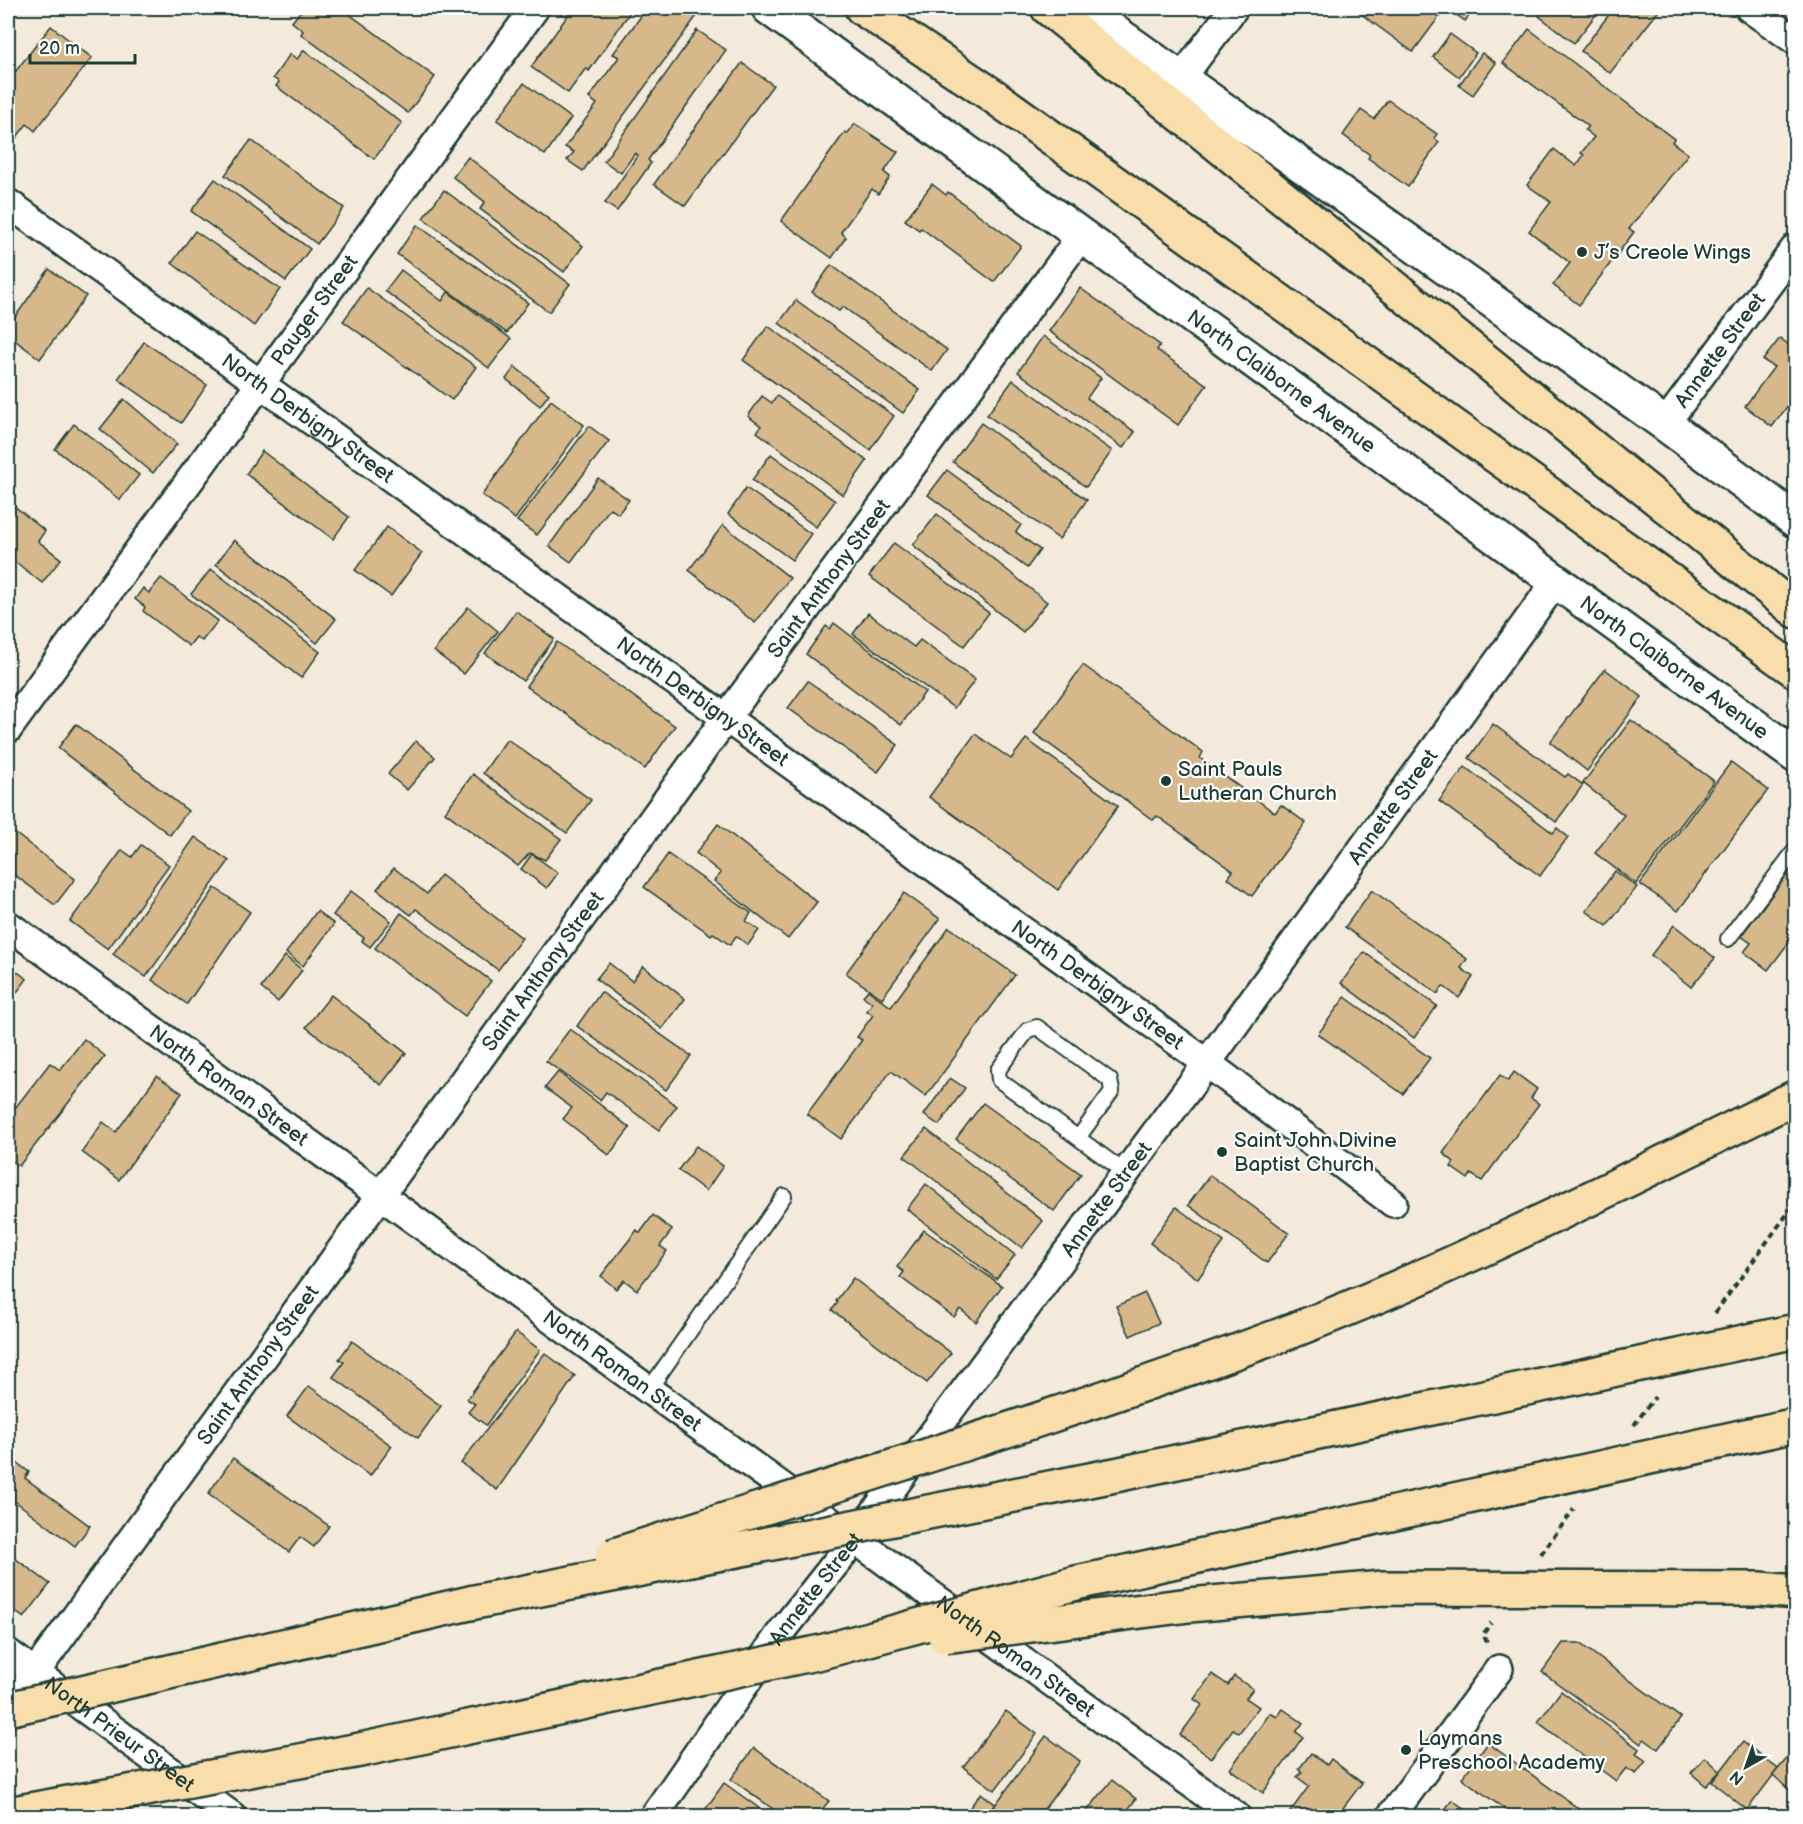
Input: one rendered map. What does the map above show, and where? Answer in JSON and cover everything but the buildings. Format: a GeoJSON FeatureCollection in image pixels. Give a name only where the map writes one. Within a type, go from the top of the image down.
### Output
{"type":"FeatureCollection","features":[{"type":"Feature","properties":{"kind":"highway"},"geometry":{"type":"LineString","coordinates":[[862,8],[992,94],[1796,671]]}},
{"type":"Feature","properties":{"kind":"highway"},"geometry":{"type":"LineString","coordinates":[[1048,8],[1796,611]]}},
{"type":"Feature","properties":{"kind":"highway"},"geometry":{"type":"LineString","coordinates":[[470,1603],[1161,1378],[1283,1334],[1438,1270],[1796,1097]]}},
{"type":"Feature","properties":{"kind":"highway"},"geometry":{"type":"LineString","coordinates":[[8,1710],[470,1603],[1108,1476],[1796,1331]]}},
{"type":"Feature","properties":{"kind":"highway"},"geometry":{"type":"LineString","coordinates":[[8,1814],[360,1750],[821,1652],[1076,1584],[1796,1425]]}},
{"type":"Feature","properties":{"kind":"highway"},"geometry":{"type":"LineString","coordinates":[[821,1652],[1189,1605],[1383,1588],[1760,1589],[1796,1592]]}},
{"type":"Feature","properties":{"kind":"main road","name":"North Claiborne Avenue"},"geometry":{"type":"LineString","coordinates":[[769,8],[1796,756]]}},
{"type":"Feature","properties":{"kind":"main road"},"geometry":{"type":"LineString","coordinates":[[1081,8],[1665,424],[1796,521]]}},
{"type":"Feature","properties":{"kind":"street","name":"Pauger Street"},"geometry":{"type":"LineString","coordinates":[[8,729],[535,8]]}},
{"type":"Feature","properties":{"kind":"street"},"geometry":{"type":"LineString","coordinates":[[1180,80],[1234,8]]}},
{"type":"Feature","properties":{"kind":"street"},"geometry":{"type":"LineString","coordinates":[[1749,8],[1796,41]]}},
{"type":"Feature","properties":{"kind":"street","name":"North Derbigny Street"},"geometry":{"type":"LineString","coordinates":[[8,203],[1208,1063],[1393,1203]]}},
{"type":"Feature","properties":{"kind":"street","name":"Saint Anthony Street"},"geometry":{"type":"LineString","coordinates":[[8,1710],[726,718],[1081,236]]}},
{"type":"Feature","properties":{"kind":"street","name":"Annette Street"},"geometry":{"type":"LineString","coordinates":[[1665,424],[1796,247]]}},
{"type":"Feature","properties":{"kind":"street","name":"Annette Street"},"geometry":{"type":"LineString","coordinates":[[654,1816],[779,1635],[854,1540],[1208,1063],[1557,580]]}},
{"type":"Feature","properties":{"kind":"street","name":"North Roman Street"},"geometry":{"type":"LineString","coordinates":[[8,925],[380,1198],[1236,1816]]}},
{"type":"Feature","properties":{"kind":"street","name":"North Prieur Street"},"geometry":{"type":"LineString","coordinates":[[8,1653],[232,1816]]}},
{"type":"Feature","properties":{"kind":"street"},"geometry":{"type":"LineString","coordinates":[[1391,1816],[1498,1669]]}},
{"type":"Feature","properties":{"kind":"lane"},"geometry":{"type":"LineString","coordinates":[[1728,939],[1796,849]]}},
{"type":"Feature","properties":{"kind":"lane"},"geometry":{"type":"LineString","coordinates":[[1078,1138],[1112,1091],[1110,1080],[1037,1027],[1028,1029],[998,1070],[999,1080],[1078,1138],[1126,1173]]}},
{"type":"Feature","properties":{"kind":"lane"},"geometry":{"type":"LineString","coordinates":[[648,1391],[784,1196]]}},
{"type":"Feature","properties":{"kind":"place","name":"J’s Creole Wings"},"geometry":{"type":"Point","coordinates":[1582,252]}},
{"type":"Feature","properties":{"kind":"place","name":"Saint Pauls Lutheran Church"},"geometry":{"type":"Point","coordinates":[1166,781]}},
{"type":"Feature","properties":{"kind":"place","name":"Saint John Divine Baptist Church"},"geometry":{"type":"Point","coordinates":[1222,1152]}},
{"type":"Feature","properties":{"kind":"place","name":"Laymans Preschool Academy"},"geometry":{"type":"Point","coordinates":[1406,1750]}}]}
